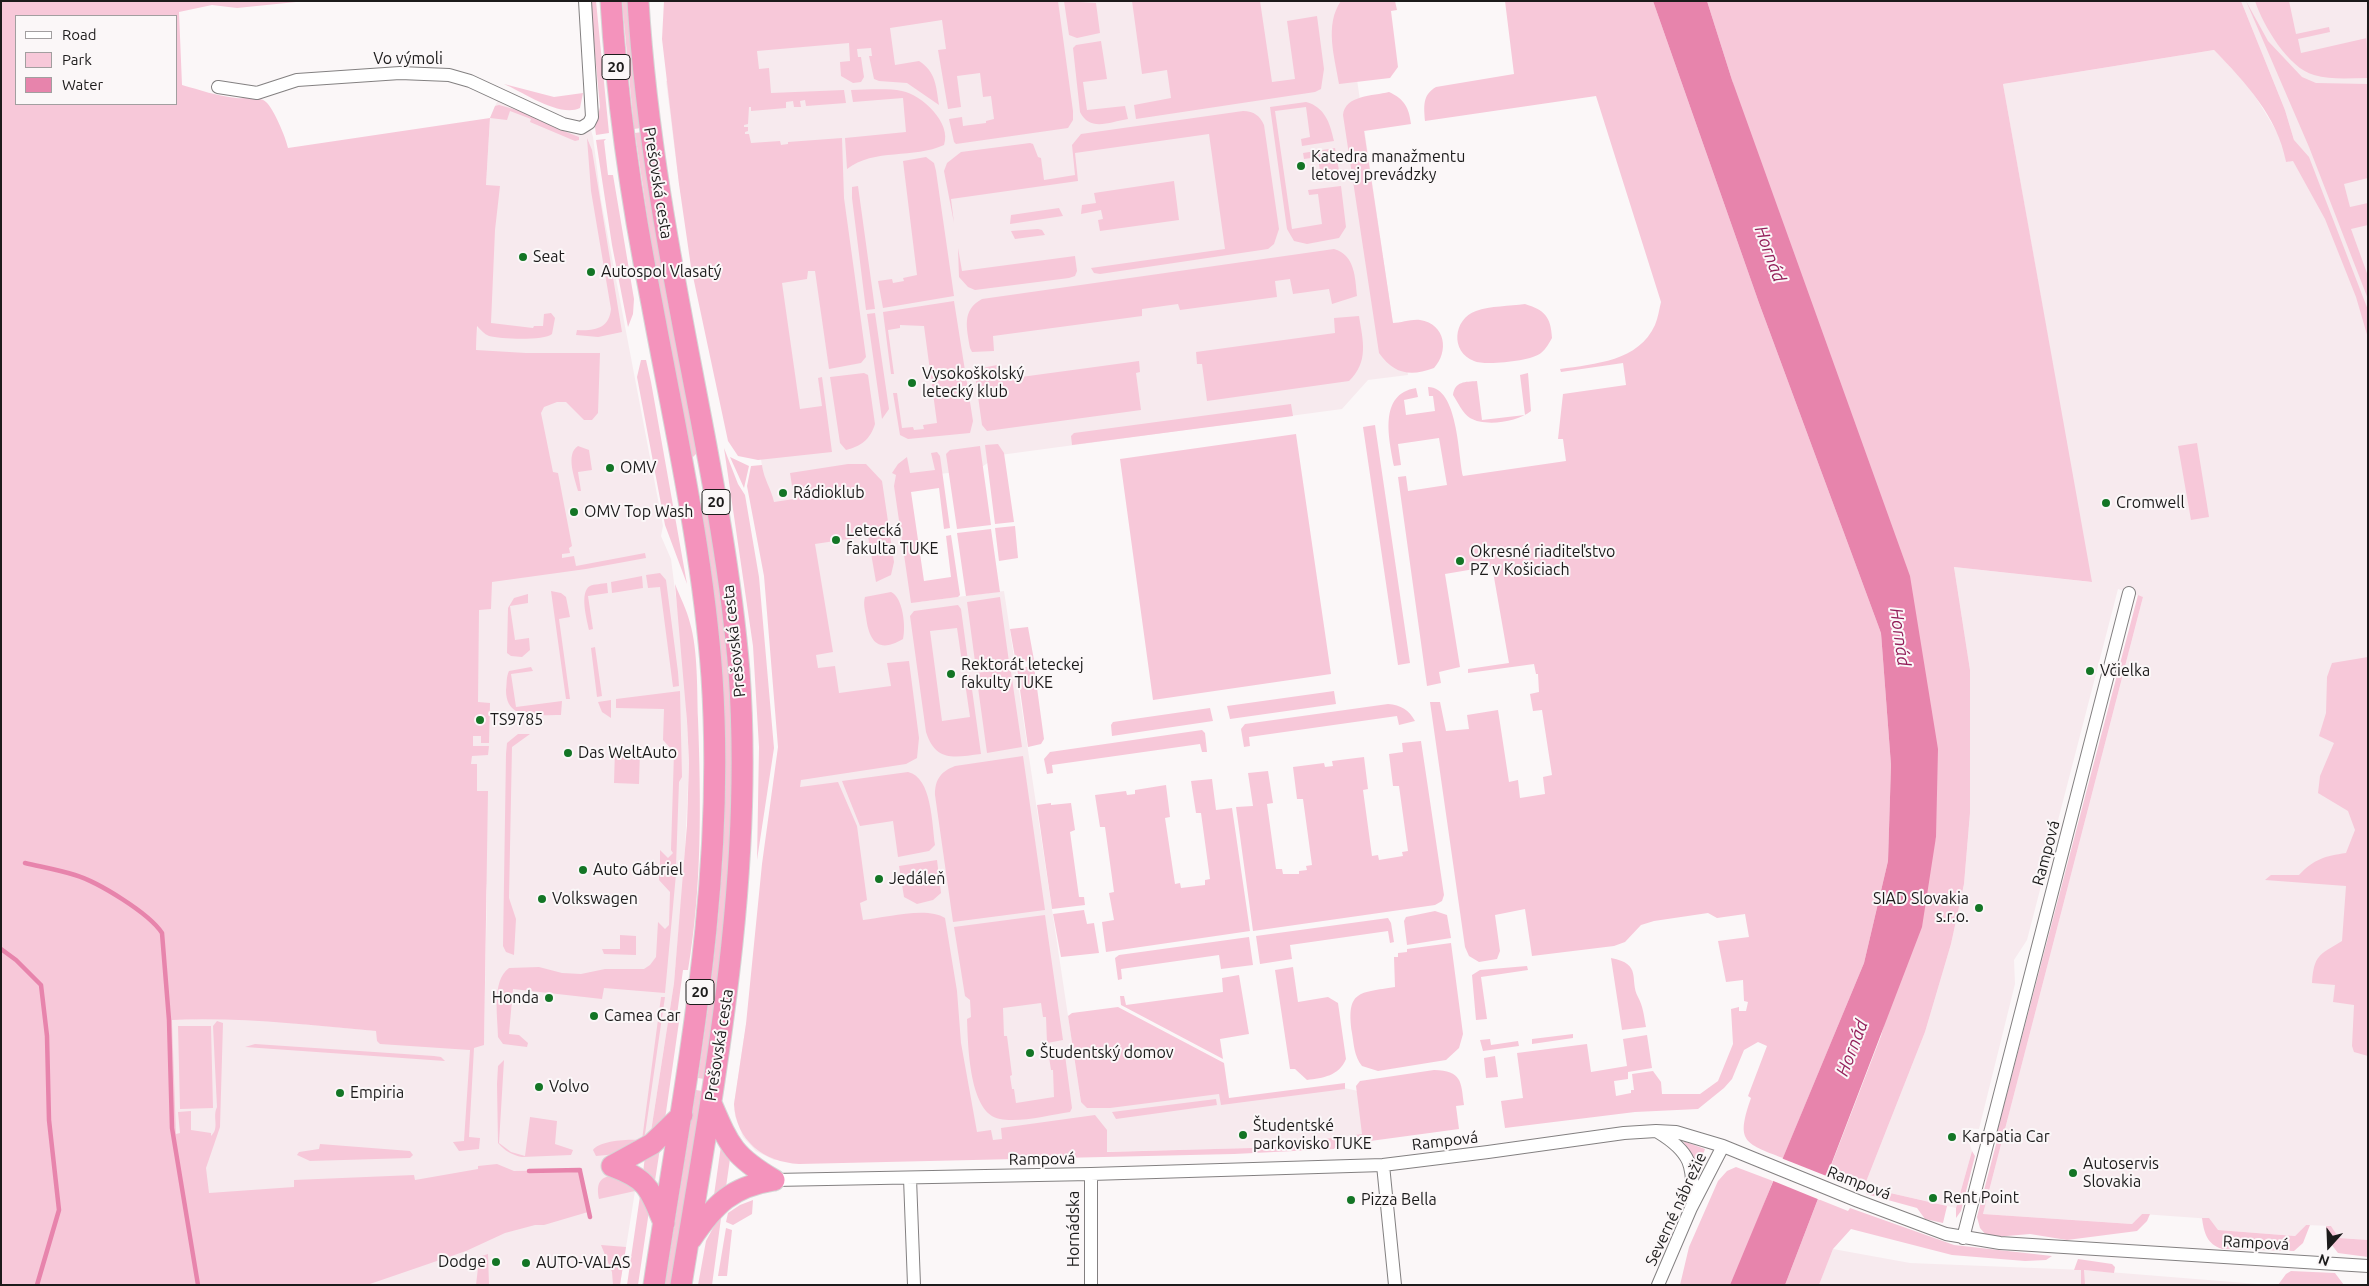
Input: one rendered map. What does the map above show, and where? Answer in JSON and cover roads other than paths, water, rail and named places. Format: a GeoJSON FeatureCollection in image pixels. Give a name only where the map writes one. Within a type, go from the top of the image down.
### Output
{"type":"FeatureCollection","features":[{"type":"Feature","properties":{"kind":"highway","name":"Prešovská cesta"},"geometry":{"type":"LineString","coordinates":[[611,1],[616,66],[629,174],[692,523],[712,674],[715,750],[713,869],[704,963],[682,1115],[654,1285]]}},
{"type":"Feature","properties":{"kind":"highway","name":"Prešovská cesta"},"geometry":{"type":"LineString","coordinates":[[638,1],[646,92],[659,194],[718,507],[730,590],[738,670],[743,755],[740,876],[728,987],[681,1285]]}},
{"type":"Feature","properties":{"kind":"highway"},"geometry":{"type":"LineString","coordinates":[[711,1103],[734,1150],[744,1161],[774,1180]]}},
{"type":"Feature","properties":{"kind":"highway"},"geometry":{"type":"LineString","coordinates":[[664,1223],[646,1184],[635,1175],[612,1166],[652,1144],[682,1115]]}},
{"type":"Feature","properties":{"kind":"highway"},"geometry":{"type":"LineString","coordinates":[[688,1244],[720,1202],[755,1183],[774,1180]]}},
{"type":"Feature","properties":{"kind":"street","name":"Vo výmoli"},"geometry":{"type":"LineString","coordinates":[[218,87],[257,94],[297,80],[400,73],[432,74],[470,82],[577,128],[589,123],[592,117],[585,1]]}},
{"type":"Feature","properties":{"kind":"street","name":"Rampová"},"geometry":{"type":"LineString","coordinates":[[1963,1238],[2129,593]]}},
{"type":"Feature","properties":{"kind":"street"},"geometry":{"type":"LineString","coordinates":[[1656,1131],[1674,1143],[1691,1164],[1693,1177],[1691,1208]]}},
{"type":"Feature","properties":{"kind":"street","name":"Rampová"},"geometry":{"type":"LineString","coordinates":[[774,1180],[1091,1174],[1383,1164],[1624,1133],[1676,1132],[1723,1146],[1858,1201],[1963,1238],[2000,1244],[2368,1266]]}},
{"type":"Feature","properties":{"kind":"street","name":"Severné nábrežie"},"geometry":{"type":"LineString","coordinates":[[1658,1285],[1691,1208],[1723,1146]]}},
{"type":"Feature","properties":{"kind":"street"},"geometry":{"type":"LineString","coordinates":[[1383,1164],[1395,1285]]}},
{"type":"Feature","properties":{"kind":"street","name":"Hornádska"},"geometry":{"type":"LineString","coordinates":[[1091,1174],[1091,1285]]}},
{"type":"Feature","properties":{"kind":"street"},"geometry":{"type":"LineString","coordinates":[[910,1178],[914,1285]]}},
{"type":"Feature","properties":{"kind":"water","name":"Hornád"},"geometry":{"type":"Polygon","coordinates":[[[1653,1],[1707,1],[1732,80],[1910,576],[1938,749],[1936,837],[1922,927],[1785,1285],[1730,1285],[1864,963],[1888,861],[1891,765],[1881,633],[1759,303],[1653,1]]]}},
{"type":"Feature","properties":{"kind":"waterway"},"geometry":{"type":"LineString","coordinates":[[25,863],[75,875],[96,884],[146,916],[162,933],[169,1020],[172,1128],[198,1285]]}},
{"type":"Feature","properties":{"kind":"waterway"},"geometry":{"type":"LineString","coordinates":[[1,949],[16,960],[41,985],[47,1036],[49,1120],[59,1210],[37,1285]]}},
{"type":"Feature","properties":{"kind":"waterway"},"geometry":{"type":"LineString","coordinates":[[529,1171],[580,1170]]}},
{"type":"Feature","properties":{"kind":"waterway"},"geometry":{"type":"LineString","coordinates":[[580,1171],[590,1217]]}},
{"type":"Feature","properties":{"kind":"place","name":"Katedra manažmentu letovej prevádzky"},"geometry":{"type":"Point","coordinates":[1301,166]}},
{"type":"Feature","properties":{"kind":"place","name":"Seat"},"geometry":{"type":"Point","coordinates":[523,257]}},
{"type":"Feature","properties":{"kind":"place","name":"Autospol Vlasatý"},"geometry":{"type":"Point","coordinates":[591,272]}},
{"type":"Feature","properties":{"kind":"place","name":"Vysokoškolský letecký klub"},"geometry":{"type":"Point","coordinates":[912,383]}},
{"type":"Feature","properties":{"kind":"place","name":"OMV"},"geometry":{"type":"Point","coordinates":[610,468]}},
{"type":"Feature","properties":{"kind":"place","name":"Rádioklub"},"geometry":{"type":"Point","coordinates":[783,493]}},
{"type":"Feature","properties":{"kind":"place","name":"Cromwell"},"geometry":{"type":"Point","coordinates":[2106,503]}},
{"type":"Feature","properties":{"kind":"place","name":"OMV Top Wash"},"geometry":{"type":"Point","coordinates":[574,512]}},
{"type":"Feature","properties":{"kind":"place","name":"Letecká fakulta TUKE"},"geometry":{"type":"Point","coordinates":[836,540]}},
{"type":"Feature","properties":{"kind":"place","name":"Okresné riaditeľstvo PZ v Košiciach"},"geometry":{"type":"Point","coordinates":[1460,561]}},
{"type":"Feature","properties":{"kind":"place","name":"Včielka"},"geometry":{"type":"Point","coordinates":[2090,671]}},
{"type":"Feature","properties":{"kind":"place","name":"Rektorát leteckej fakulty TUKE"},"geometry":{"type":"Point","coordinates":[951,674]}},
{"type":"Feature","properties":{"kind":"place","name":"TS9785"},"geometry":{"type":"Point","coordinates":[480,720]}},
{"type":"Feature","properties":{"kind":"place","name":"Das WeltAuto"},"geometry":{"type":"Point","coordinates":[568,753]}},
{"type":"Feature","properties":{"kind":"place","name":"Auto Gábriel"},"geometry":{"type":"Point","coordinates":[583,870]}},
{"type":"Feature","properties":{"kind":"place","name":"Jedáleň"},"geometry":{"type":"Point","coordinates":[879,879]}},
{"type":"Feature","properties":{"kind":"place","name":"Volkswagen"},"geometry":{"type":"Point","coordinates":[542,899]}},
{"type":"Feature","properties":{"kind":"place","name":"SIAD Slovakia s.r.o."},"geometry":{"type":"Point","coordinates":[1979,908]}},
{"type":"Feature","properties":{"kind":"place","name":"Honda"},"geometry":{"type":"Point","coordinates":[549,998]}},
{"type":"Feature","properties":{"kind":"place","name":"Camea Car"},"geometry":{"type":"Point","coordinates":[594,1016]}},
{"type":"Feature","properties":{"kind":"place","name":"Študentský domov"},"geometry":{"type":"Point","coordinates":[1030,1053]}},
{"type":"Feature","properties":{"kind":"place","name":"Volvo"},"geometry":{"type":"Point","coordinates":[539,1087]}},
{"type":"Feature","properties":{"kind":"place","name":"Empiria"},"geometry":{"type":"Point","coordinates":[340,1093]}},
{"type":"Feature","properties":{"kind":"place","name":"Študentské parkovisko TUKE"},"geometry":{"type":"Point","coordinates":[1243,1135]}},
{"type":"Feature","properties":{"kind":"place","name":"Karpatia Car"},"geometry":{"type":"Point","coordinates":[1952,1137]}},
{"type":"Feature","properties":{"kind":"place","name":"Autoservis Slovakia"},"geometry":{"type":"Point","coordinates":[2073,1173]}},
{"type":"Feature","properties":{"kind":"place","name":"Rent Point"},"geometry":{"type":"Point","coordinates":[1933,1198]}},
{"type":"Feature","properties":{"kind":"place","name":"Pizza Bella"},"geometry":{"type":"Point","coordinates":[1351,1200]}},
{"type":"Feature","properties":{"kind":"place","name":"Dodge"},"geometry":{"type":"Point","coordinates":[496,1262]}},
{"type":"Feature","properties":{"kind":"place","name":"AUTO-VALAS"},"geometry":{"type":"Point","coordinates":[526,1263]}}]}
